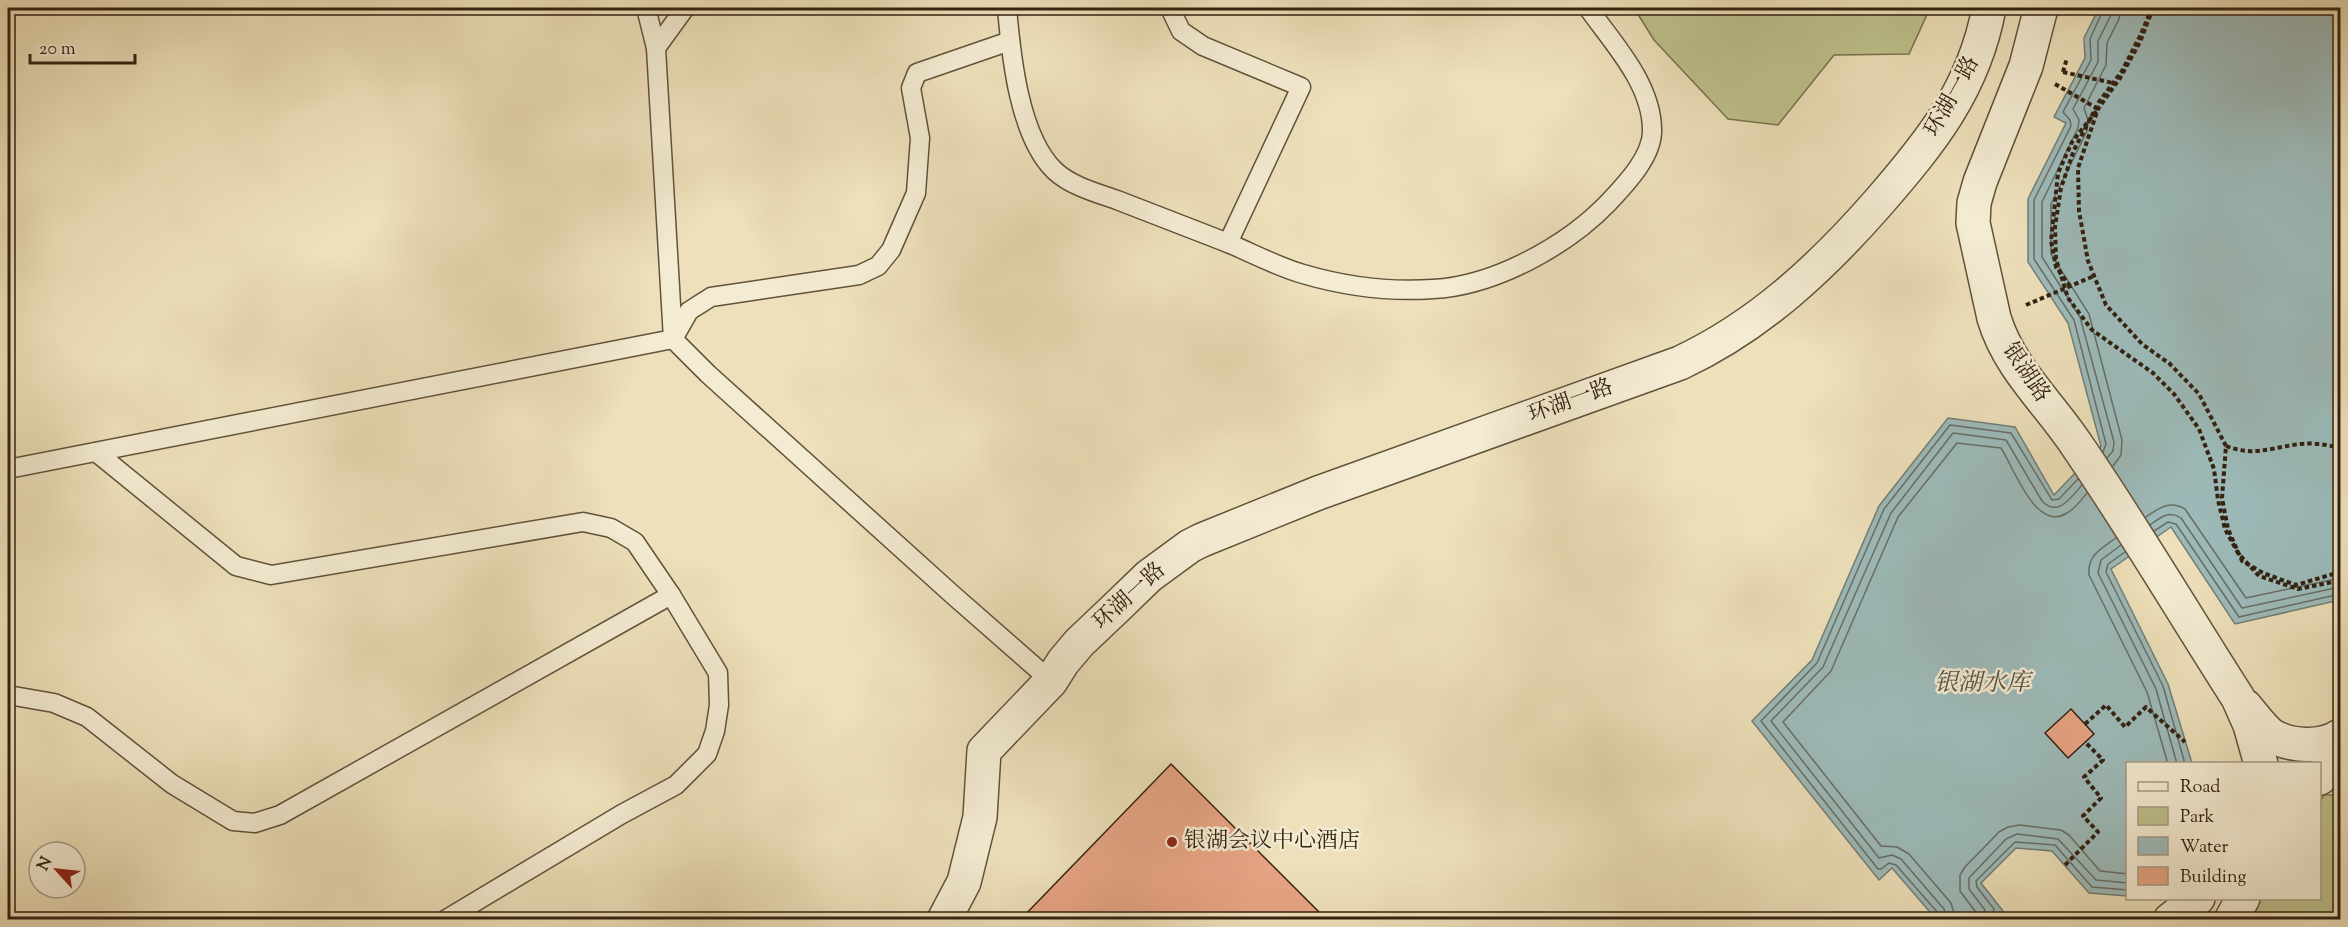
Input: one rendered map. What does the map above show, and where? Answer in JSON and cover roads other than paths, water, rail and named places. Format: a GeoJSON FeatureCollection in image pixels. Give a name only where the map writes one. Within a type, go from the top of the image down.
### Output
{"type":"FeatureCollection","features":[{"type":"Feature","properties":{"kind":"street","name":"环湖一路"},"geometry":{"type":"LineString","coordinates":[[944,920],[964,882],[980,817],[984,752],[1051,681],[1074,649],[1149,576],[1190,546],[1317,494],[1680,363],[1721,342],[1764,313],[1828,257],[1928,144],[1967,81],[1984,36],[1989,8]]}},
{"type":"Feature","properties":{"kind":"street","name":"银湖路"},"geometry":{"type":"LineString","coordinates":[[2041,8],[2038,74],[1980,183],[1974,203],[1973,223],[1998,333],[2013,361],[2075,442],[2238,698]]}},
{"type":"Feature","properties":{"kind":"street"},"geometry":{"type":"LineString","coordinates":[[2238,698],[2270,734],[2283,740],[2314,745],[2340,736]]}},
{"type":"Feature","properties":{"kind":"street"},"geometry":{"type":"LineString","coordinates":[[2238,698],[2250,725],[2260,762]]}},
{"type":"Feature","properties":{"kind":"street"},"geometry":{"type":"LineString","coordinates":[[2321,775],[2340,749]]}},
{"type":"Feature","properties":{"kind":"street"},"geometry":{"type":"LineString","coordinates":[[2170,920],[2195,900]]}},
{"type":"Feature","properties":{"kind":"street"},"geometry":{"type":"LineString","coordinates":[[2231,920],[2242,900]]}},
{"type":"Feature","properties":{"kind":"lane"},"geometry":{"type":"LineString","coordinates":[[646,8],[656,48],[673,339],[708,374],[1051,681]]}},
{"type":"Feature","properties":{"kind":"lane"},"geometry":{"type":"LineString","coordinates":[[656,48],[685,8]]}},
{"type":"Feature","properties":{"kind":"lane"},"geometry":{"type":"LineString","coordinates":[[1007,8],[1010,41],[1028,125],[1038,150],[1056,172],[1082,187],[1302,274],[1350,284],[1391,289],[1435,289],[1487,278],[1522,264],[1565,240],[1600,211],[1625,185],[1644,160],[1653,132],[1646,96],[1627,62],[1588,8]]}},
{"type":"Feature","properties":{"kind":"lane"},"geometry":{"type":"LineString","coordinates":[[1170,8],[1181,31],[1203,46],[1301,87],[1228,243]]}},
{"type":"Feature","properties":{"kind":"lane"},"geometry":{"type":"LineString","coordinates":[[8,469],[673,339],[689,311],[711,297],[859,275],[878,266],[891,250],[916,193],[920,138],[911,88],[917,73],[1010,41]]}},
{"type":"Feature","properties":{"kind":"lane"},"geometry":{"type":"LineString","coordinates":[[96,452],[237,566],[271,575],[583,522],[611,528],[634,542],[718,673],[719,705],[715,731],[707,754],[676,785],[622,814],[446,920]]}},
{"type":"Feature","properties":{"kind":"lane"},"geometry":{"type":"LineString","coordinates":[[8,697],[54,703],[87,717],[172,783],[233,821],[255,823],[280,815],[670,595]]}},
{"type":"Feature","properties":{"kind":"water","name":"银湖水库"},"geometry":{"type":"Polygon","coordinates":[[[2099,8],[2340,8],[2340,600],[2235,624],[2171,527],[2111,569],[2168,684],[2192,762],[2126,762],[2126,896],[2089,893],[2052,851],[2016,848],[1981,883],[2003,911],[1995,919],[1936,919],[1892,868],[1879,880],[1752,721],[1812,660],[1879,506],[1948,418],[2015,427],[2054,495],[2101,446],[2068,323],[2028,262],[2028,199],[2066,123],[2054,117],[2085,58],[2084,38],[2099,8]]]}},
{"type":"Feature","properties":{"kind":"place","name":"银湖会议中心酒店"},"geometry":{"type":"Point","coordinates":[1172,842]}}]}
